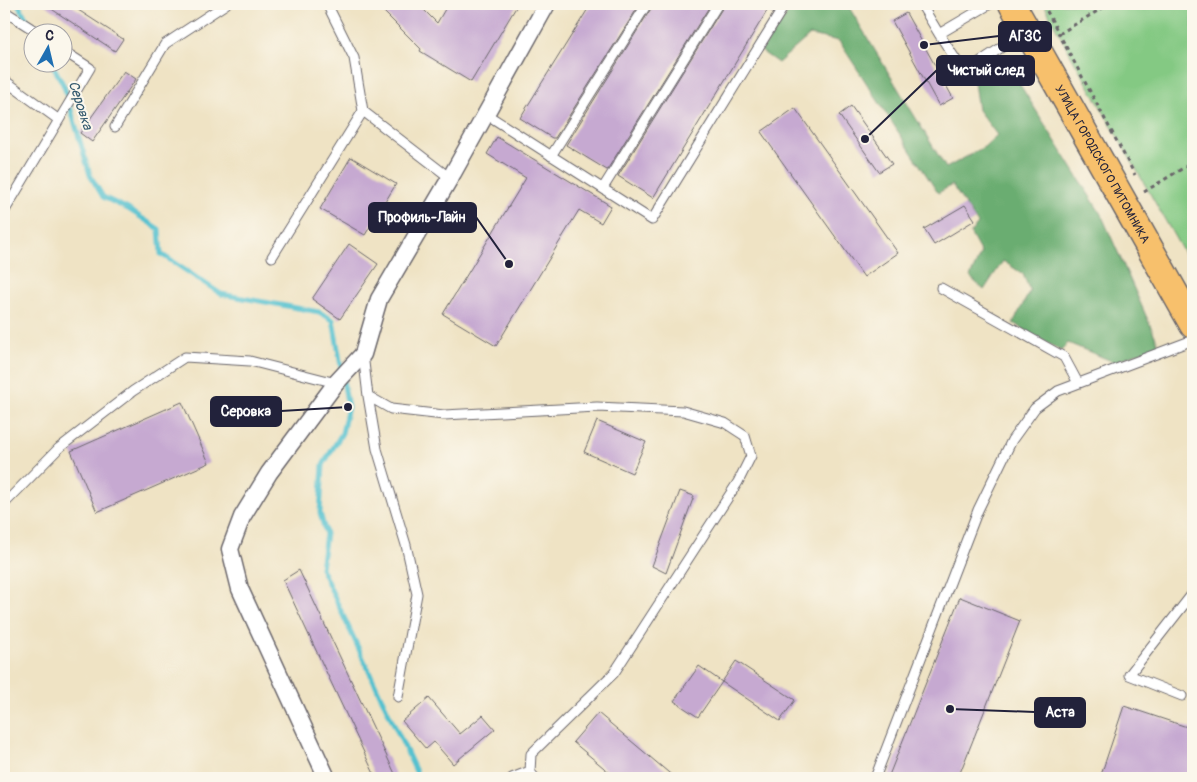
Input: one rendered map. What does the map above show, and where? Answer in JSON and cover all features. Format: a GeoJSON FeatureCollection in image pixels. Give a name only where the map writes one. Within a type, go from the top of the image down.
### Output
{"type":"FeatureCollection","features":[{"type":"Feature","properties":{"kind":"main road","name":"УЛИЦА ГОРОДСКОГО ПИТОМНИКА"},"geometry":{"type":"LineString","coordinates":[[1012,4],[1193,325]]}},
{"type":"Feature","properties":{"kind":"street"},"geometry":{"type":"LineString","coordinates":[[327,778],[240,589],[230,550],[242,517],[269,473],[336,383],[364,354],[379,299],[450,178],[547,4]]}},
{"type":"Feature","properties":{"kind":"lane"},"geometry":{"type":"LineString","coordinates":[[114,127],[165,44],[226,4]]}},
{"type":"Feature","properties":{"kind":"lane"},"geometry":{"type":"LineString","coordinates":[[272,257],[363,111],[354,58],[327,4]]}},
{"type":"Feature","properties":{"kind":"lane"},"geometry":{"type":"LineString","coordinates":[[551,156],[647,4]]}},
{"type":"Feature","properties":{"kind":"lane"},"geometry":{"type":"LineString","coordinates":[[603,188],[718,4]]}},
{"type":"Feature","properties":{"kind":"lane"},"geometry":{"type":"LineString","coordinates":[[486,114],[652,220],[781,11],[769,4]]}},
{"type":"Feature","properties":{"kind":"lane"},"geometry":{"type":"LineString","coordinates":[[921,4],[964,72],[1027,31]]}},
{"type":"Feature","properties":{"kind":"lane"},"geometry":{"type":"LineString","coordinates":[[939,34],[990,4]]}},
{"type":"Feature","properties":{"kind":"lane"},"geometry":{"type":"LineString","coordinates":[[4,11],[22,22]]}},
{"type":"Feature","properties":{"kind":"lane"},"geometry":{"type":"LineString","coordinates":[[4,212],[90,68],[72,56]]}},
{"type":"Feature","properties":{"kind":"lane"},"geometry":{"type":"LineString","coordinates":[[4,80],[59,120]]}},
{"type":"Feature","properties":{"kind":"lane"},"geometry":{"type":"LineString","coordinates":[[363,111],[450,178]]}},
{"type":"Feature","properties":{"kind":"lane"},"geometry":{"type":"LineString","coordinates":[[942,288],[1064,357],[1078,383]]}},
{"type":"Feature","properties":{"kind":"lane"},"geometry":{"type":"LineString","coordinates":[[875,778],[978,510],[1012,440],[1035,408],[1058,391],[1193,340]]}},
{"type":"Feature","properties":{"kind":"lane"},"geometry":{"type":"LineString","coordinates":[[364,354],[376,449],[406,545],[417,594],[398,697]]}},
{"type":"Feature","properties":{"kind":"lane"},"geometry":{"type":"LineString","coordinates":[[4,504],[59,448],[133,391],[185,357],[250,361],[336,383]]}},
{"type":"Feature","properties":{"kind":"lane"},"geometry":{"type":"LineString","coordinates":[[368,396],[391,409],[444,415],[597,407],[683,411],[725,423],[745,436],[750,456],[738,482],[614,673],[531,754],[532,775],[512,778]]}},
{"type":"Feature","properties":{"kind":"lane"},"geometry":{"type":"LineString","coordinates":[[1182,696],[1129,675],[1193,593]]}},
{"type":"Feature","properties":{"kind":"path"},"geometry":{"type":"LineString","coordinates":[[1043,4],[1139,184]]}},
{"type":"Feature","properties":{"kind":"path"},"geometry":{"type":"LineString","coordinates":[[1059,34],[1109,4]]}},
{"type":"Feature","properties":{"kind":"path"},"geometry":{"type":"LineString","coordinates":[[1144,192],[1193,162]]}},
{"type":"Feature","properties":{"kind":"green space"},"geometry":{"type":"Polygon","coordinates":[[[794,4],[847,4],[946,168],[984,147],[997,135],[978,110],[973,76],[1002,56],[1101,214],[1159,345],[1114,362],[1068,343],[1061,351],[1013,323],[1030,291],[1023,274],[1003,261],[984,290],[970,277],[981,253],[970,233],[978,224],[952,185],[938,193],[839,41],[810,35],[778,63],[761,51],[794,4]]]}},
{"type":"Feature","properties":{"kind":"green space"},"geometry":{"type":"Polygon","coordinates":[[[1044,4],[1193,4],[1193,269],[1059,34],[1044,4]]]}},
{"type":"Feature","properties":{"kind":"building"},"geometry":{"type":"Polygon","coordinates":[[[44,4],[69,4],[123,39],[115,51],[44,4]]]}},
{"type":"Feature","properties":{"kind":"building"},"geometry":{"type":"Polygon","coordinates":[[[376,4],[418,4],[437,23],[448,4],[518,4],[471,82],[420,51],[421,49],[376,4]]]}},
{"type":"Feature","properties":{"kind":"building"},"geometry":{"type":"Polygon","coordinates":[[[591,4],[640,4],[555,138],[552,138],[520,118],[591,4]]]}},
{"type":"Feature","properties":{"kind":"building"},"geometry":{"type":"Polygon","coordinates":[[[653,4],[711,4],[607,170],[566,145],[653,4]]]}},
{"type":"Feature","properties":{"kind":"building"},"geometry":{"type":"Polygon","coordinates":[[[724,4],[755,4],[767,11],[653,198],[618,176],[724,4]]]}},
{"type":"Feature","properties":{"kind":"building"},"geometry":{"type":"Polygon","coordinates":[[[906,13],[953,98],[939,106],[892,21],[906,13]]]}},
{"type":"Feature","properties":{"kind":"building"},"geometry":{"type":"Polygon","coordinates":[[[124,71],[136,79],[92,142],[80,133],[124,71]]]}},
{"type":"Feature","properties":{"kind":"building"},"geometry":{"type":"Polygon","coordinates":[[[851,106],[892,164],[879,172],[839,115],[851,106]]]}},
{"type":"Feature","properties":{"kind":"building"},"geometry":{"type":"Polygon","coordinates":[[[795,108],[898,253],[864,277],[761,132],[795,108]]]}},
{"type":"Feature","properties":{"kind":"building"},"geometry":{"type":"Polygon","coordinates":[[[497,137],[611,206],[601,223],[579,210],[496,346],[443,314],[526,178],[487,154],[497,137]]]}},
{"type":"Feature","properties":{"kind":"building"},"geometry":{"type":"Polygon","coordinates":[[[351,157],[396,184],[365,235],[320,209],[351,157]]]}},
{"type":"Feature","properties":{"kind":"building"},"geometry":{"type":"Polygon","coordinates":[[[965,205],[975,220],[934,245],[924,229],[965,205]]]}},
{"type":"Feature","properties":{"kind":"building"},"geometry":{"type":"Polygon","coordinates":[[[349,244],[378,264],[340,319],[312,299],[349,244]]]}},
{"type":"Feature","properties":{"kind":"building"},"geometry":{"type":"Polygon","coordinates":[[[182,402],[209,463],[97,512],[71,451],[182,402]]]}},
{"type":"Feature","properties":{"kind":"building"},"geometry":{"type":"Polygon","coordinates":[[[597,421],[646,442],[632,473],[584,452],[597,421]]]}},
{"type":"Feature","properties":{"kind":"building"},"geometry":{"type":"Polygon","coordinates":[[[680,491],[694,496],[666,573],[652,566],[680,491]]]}},
{"type":"Feature","properties":{"kind":"building"},"geometry":{"type":"Polygon","coordinates":[[[299,570],[397,778],[376,778],[283,580],[299,570]]]}},
{"type":"Feature","properties":{"kind":"building"},"geometry":{"type":"Polygon","coordinates":[[[960,597],[1020,621],[958,778],[888,778],[960,597]]]}},
{"type":"Feature","properties":{"kind":"building"},"geometry":{"type":"Polygon","coordinates":[[[736,661],[795,700],[780,721],[722,682],[736,661]]]}},
{"type":"Feature","properties":{"kind":"building"},"geometry":{"type":"Polygon","coordinates":[[[699,666],[722,682],[698,717],[674,701],[699,666]]]}},
{"type":"Feature","properties":{"kind":"building"},"geometry":{"type":"Polygon","coordinates":[[[429,698],[460,734],[483,715],[495,729],[453,764],[434,742],[426,749],[402,721],[429,698]]]}},
{"type":"Feature","properties":{"kind":"building"},"geometry":{"type":"Polygon","coordinates":[[[1124,706],[1193,729],[1193,778],[1100,778],[1124,706]]]}},
{"type":"Feature","properties":{"kind":"building"},"geometry":{"type":"Polygon","coordinates":[[[598,713],[675,778],[616,778],[573,742],[598,713]]]}},
{"type":"Feature","properties":{"kind":"waterway","name":"Серовка"},"geometry":{"type":"LineString","coordinates":[[18,4],[28,22]]}},
{"type":"Feature","properties":{"kind":"waterway","name":"Серовка"},"geometry":{"type":"LineString","coordinates":[[56,72],[64,86],[90,175],[103,197],[128,209],[159,229],[161,254],[221,294],[319,312],[333,320],[342,372]]}},
{"type":"Feature","properties":{"kind":"waterway","name":"Серовка"},"geometry":{"type":"LineString","coordinates":[[343,380],[348,407],[342,433],[323,465],[320,513],[326,534],[321,568],[419,778]]}},
{"type":"Feature","properties":{"kind":"place","name":"АГЗС"},"geometry":{"type":"Point","coordinates":[924,45]}},
{"type":"Feature","properties":{"kind":"place","name":"Чистый след"},"geometry":{"type":"Point","coordinates":[865,139]}},
{"type":"Feature","properties":{"kind":"place","name":"Профиль-Лайн"},"geometry":{"type":"Point","coordinates":[509,264]}},
{"type":"Feature","properties":{"kind":"place","name":"Серовка"},"geometry":{"type":"Point","coordinates":[348,407]}},
{"type":"Feature","properties":{"kind":"place","name":"Аста"},"geometry":{"type":"Point","coordinates":[950,709]}}]}
